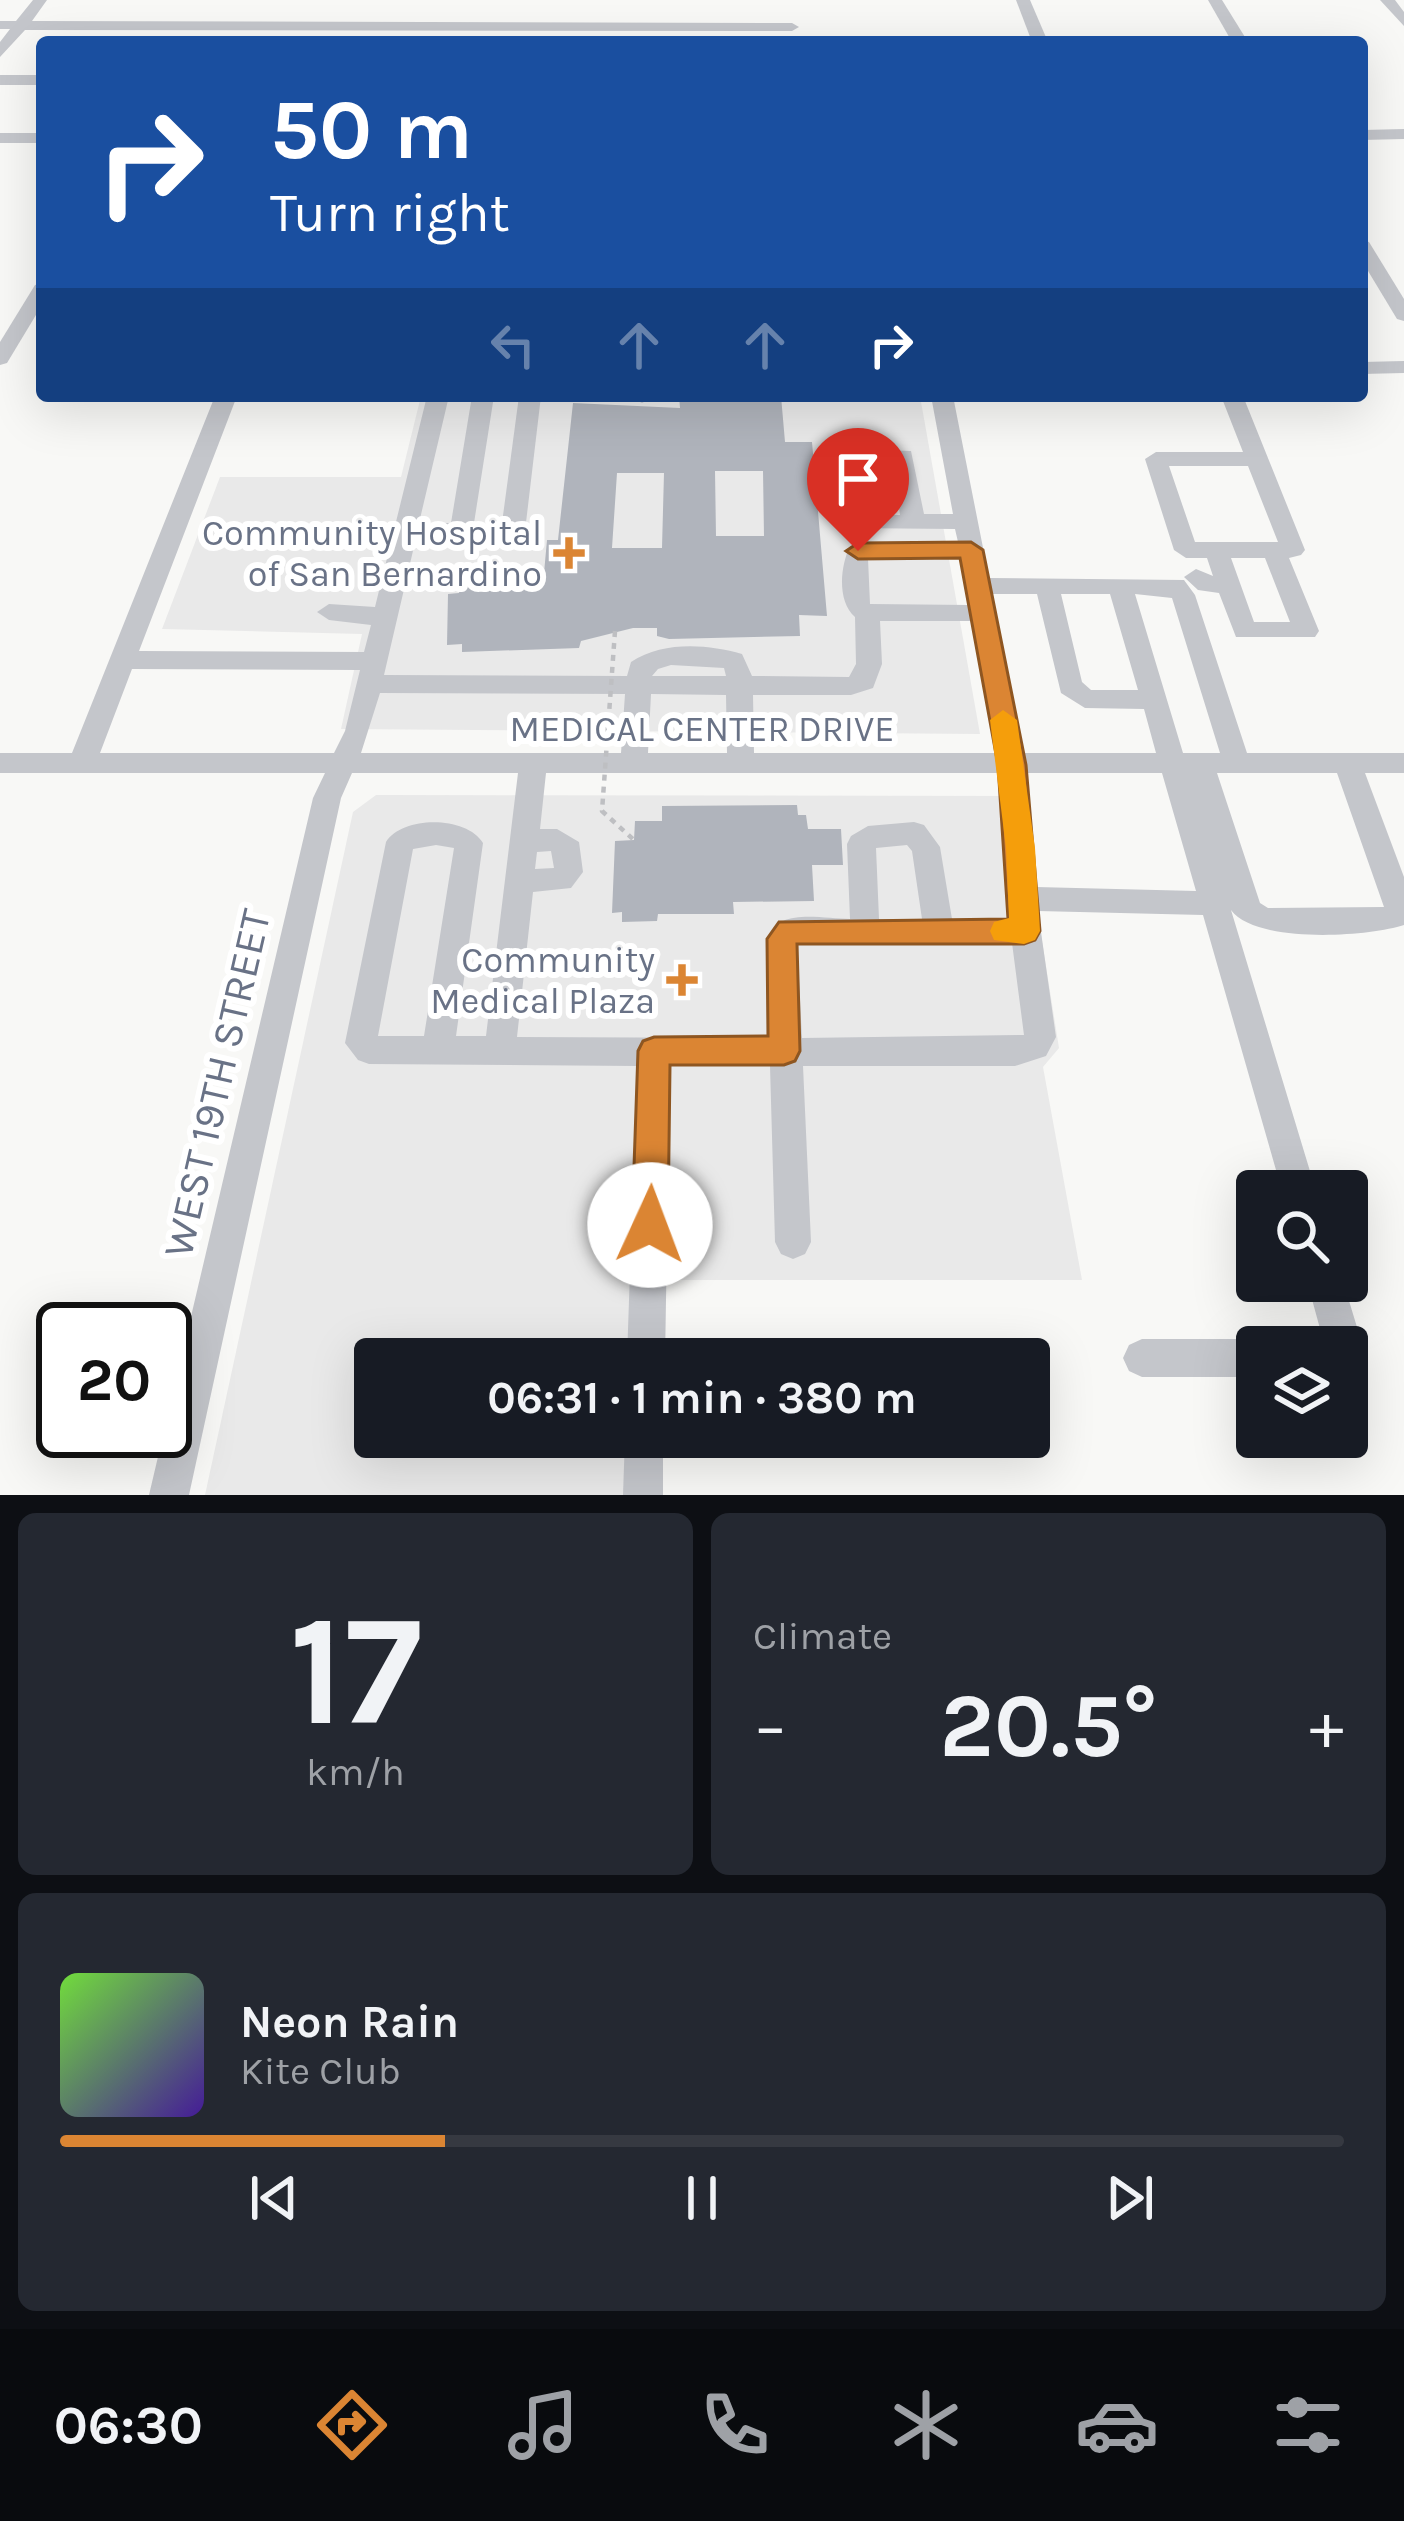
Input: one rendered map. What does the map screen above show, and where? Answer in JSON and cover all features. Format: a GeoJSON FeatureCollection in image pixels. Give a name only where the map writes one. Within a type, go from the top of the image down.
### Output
{"type":"FeatureCollection","features":[{"type":"Feature","properties":{"kind":"street"},"geometry":{"type":"LineString","coordinates":[[0,52],[40,0]]}},
{"type":"Feature","properties":{"kind":"street"},"geometry":{"type":"LineString","coordinates":[[1024,0],[1038,36]]}},
{"type":"Feature","properties":{"kind":"street"},"geometry":{"type":"LineString","coordinates":[[1214,0],[1236,36]]}},
{"type":"Feature","properties":{"kind":"street"},"geometry":{"type":"LineString","coordinates":[[1387,0],[1404,22]]}},
{"type":"Feature","properties":{"kind":"street"},"geometry":{"type":"LineString","coordinates":[[0,26],[793,27]]}},
{"type":"Feature","properties":{"kind":"street"},"geometry":{"type":"LineString","coordinates":[[0,80],[36,80]]}},
{"type":"Feature","properties":{"kind":"street"},"geometry":{"type":"LineString","coordinates":[[1368,135],[1404,134]]}},
{"type":"Feature","properties":{"kind":"street"},"geometry":{"type":"LineString","coordinates":[[0,138],[36,138]]}},
{"type":"Feature","properties":{"kind":"street"},"geometry":{"type":"LineString","coordinates":[[1368,256],[1404,315]]}},
{"type":"Feature","properties":{"kind":"street"},"geometry":{"type":"LineString","coordinates":[[0,359],[36,299]]}},
{"type":"Feature","properties":{"kind":"street"},"geometry":{"type":"LineString","coordinates":[[1368,368],[1404,367]]}},
{"type":"Feature","properties":{"kind":"street"},"geometry":{"type":"LineString","coordinates":[[82,764],[224,402]]}},
{"type":"Feature","properties":{"kind":"street","name":"WEST 19TH STREET"},"geometry":{"type":"LineString","coordinates":[[169,1495],[327,798],[358,731],[437,402]]}},
{"type":"Feature","properties":{"kind":"street"},"geometry":{"type":"LineString","coordinates":[[461,530],[482,402]]}},
{"type":"Feature","properties":{"kind":"street"},"geometry":{"type":"LineString","coordinates":[[409,531],[513,531],[529,402]]}},
{"type":"Feature","properties":{"kind":"street"},"geometry":{"type":"LineString","coordinates":[[438,1050],[469,843],[461,836],[415,835],[400,842],[361,1043],[369,1050],[938,1053],[1015,1052],[1035,1046],[1039,1021],[1024,931],[1012,765],[943,402]]}},
{"type":"Feature","properties":{"kind":"street"},"geometry":{"type":"LineString","coordinates":[[1186,550],[1293,550],[1234,402]]}},
{"type":"Feature","properties":{"kind":"street"},"geometry":{"type":"LineString","coordinates":[[1237,764],[1183,595],[1186,550],[1156,459],[1257,459]]}},
{"type":"Feature","properties":{"kind":"street"},"geometry":{"type":"LineString","coordinates":[[913,521],[965,521]]}},
{"type":"Feature","properties":{"kind":"street"},"geometry":{"type":"LineString","coordinates":[[971,550],[858,551],[853,569],[858,608],[867,613],[983,613]]}},
{"type":"Feature","properties":{"kind":"street"},"geometry":{"type":"LineString","coordinates":[[1216,550],[1245,631],[1306,631],[1274,550]]}},
{"type":"Feature","properties":{"kind":"street"},"geometry":{"type":"LineString","coordinates":[[978,586],[1185,581],[1228,585]]}},
{"type":"Feature","properties":{"kind":"street"},"geometry":{"type":"LineString","coordinates":[[1120,585],[1155,700],[1188,764],[1240,900],[1249,912],[1265,920],[1394,916],[1400,905],[1346,764]]}},
{"type":"Feature","properties":{"kind":"street"},"geometry":{"type":"LineString","coordinates":[[1047,586],[1070,686],[1085,699],[1155,700]]}},
{"type":"Feature","properties":{"kind":"street"},"geometry":{"type":"LineString","coordinates":[[329,612],[365,618],[383,613]]}},
{"type":"Feature","properties":{"kind":"street"},"geometry":{"type":"LineString","coordinates":[[739,685],[851,686],[864,681],[869,664],[867,613]]}},
{"type":"Feature","properties":{"kind":"street"},"geometry":{"type":"LineString","coordinates":[[634,764],[640,668],[654,658],[711,657],[733,660],[739,685],[741,764]]}},
{"type":"Feature","properties":{"kind":"street"},"geometry":{"type":"LineString","coordinates":[[123,660],[639,686]]}},
{"type":"Feature","properties":{"kind":"street","name":"MEDICAL CENTER DRIVE"},"geometry":{"type":"LineString","coordinates":[[0,763],[1404,764]]}},
{"type":"Feature","properties":{"kind":"street"},"geometry":{"type":"LineString","coordinates":[[500,1049],[533,764]]}},
{"type":"Feature","properties":{"kind":"street"},"geometry":{"type":"LineString","coordinates":[[1188,764],[1215,903],[1293,1170]]}},
{"type":"Feature","properties":{"kind":"street"},"geometry":{"type":"LineString","coordinates":[[865,930],[861,844],[868,837],[914,833],[926,848],[939,931]]}},
{"type":"Feature","properties":{"kind":"street"},"geometry":{"type":"LineString","coordinates":[[519,881],[561,880],[569,863],[569,850],[557,841],[524,841]]}},
{"type":"Feature","properties":{"kind":"street"},"geometry":{"type":"LineString","coordinates":[[1021,897],[1070,903],[1215,903]]}},
{"type":"Feature","properties":{"kind":"street"},"geometry":{"type":"LineString","coordinates":[[793,1243],[782,939],[790,931],[1024,931]]}},
{"type":"Feature","properties":{"kind":"street"},"geometry":{"type":"LineString","coordinates":[[647,1338],[654,1051]]}},
{"type":"Feature","properties":{"kind":"street"},"geometry":{"type":"LineString","coordinates":[[1142,1358],[1236,1358]]}},
{"type":"Feature","properties":{"kind":"street"},"geometry":{"type":"LineString","coordinates":[[643,1495],[644,1458]]}},
{"type":"Feature","properties":{"kind":"path"},"geometry":{"type":"LineString","coordinates":[[615,631],[602,812],[634,841]]}},
{"type":"Feature","properties":{"kind":"shaded area","name":"Community Hospital of San Bernardino"},"geometry":{"type":"Polygon","coordinates":[[[420,402],[921,402],[980,734],[341,729],[362,634],[162,629],[220,477],[401,477],[420,402]]]}},
{"type":"Feature","properties":{"kind":"shaded area","name":"Community Medical Plaza"},"geometry":{"type":"Polygon","coordinates":[[[376,795],[1019,796],[1059,1048],[1043,1067],[1082,1280],[663,1280],[661,1338],[354,1338],[354,1458],[658,1458],[657,1495],[205,1495],[353,812],[376,795]]]}},
{"type":"Feature","properties":{"kind":"building"},"geometry":{"type":"Polygon","coordinates":[[[680,402],[782,402],[785,442],[812,442],[827,616],[799,615],[800,636],[669,639],[657,636],[657,628],[633,628],[581,641],[579,648],[462,652],[462,644],[447,645],[448,594],[459,593],[463,574],[544,573],[547,540],[558,540],[573,403],[680,408],[680,402]],[[715,471],[716,536],[764,536],[763,471],[715,471]],[[617,473],[612,548],[662,548],[664,473],[617,473]]]}},
{"type":"Feature","properties":{"kind":"building"},"geometry":{"type":"Polygon","coordinates":[[[797,805],[798,815],[806,815],[808,829],[841,829],[843,865],[812,865],[814,901],[733,902],[734,914],[658,914],[657,921],[622,922],[622,912],[612,913],[615,841],[634,840],[635,821],[662,821],[662,806],[797,805]]]}},
{"type":"Feature","properties":{"kind":"slow traffic"},"geometry":{"type":"LineString","coordinates":[[1003,720],[1021,848],[1024,931],[1005,931]]}},
{"type":"Feature","properties":{"kind":"place","name":"Community Hospital of San Bernardino"},"geometry":{"type":"Point","coordinates":[569,553]}},
{"type":"Feature","properties":{"kind":"place","name":"Community Medical Plaza"},"geometry":{"type":"Point","coordinates":[682,980]}},
{"type":"Feature","properties":{"kind":"route"},"geometry":{"type":"LineString","coordinates":[[650,1225],[654,1051],[784,1051],[782,939],[790,931],[1024,931],[1012,765],[971,550],[858,551]]}}]}
